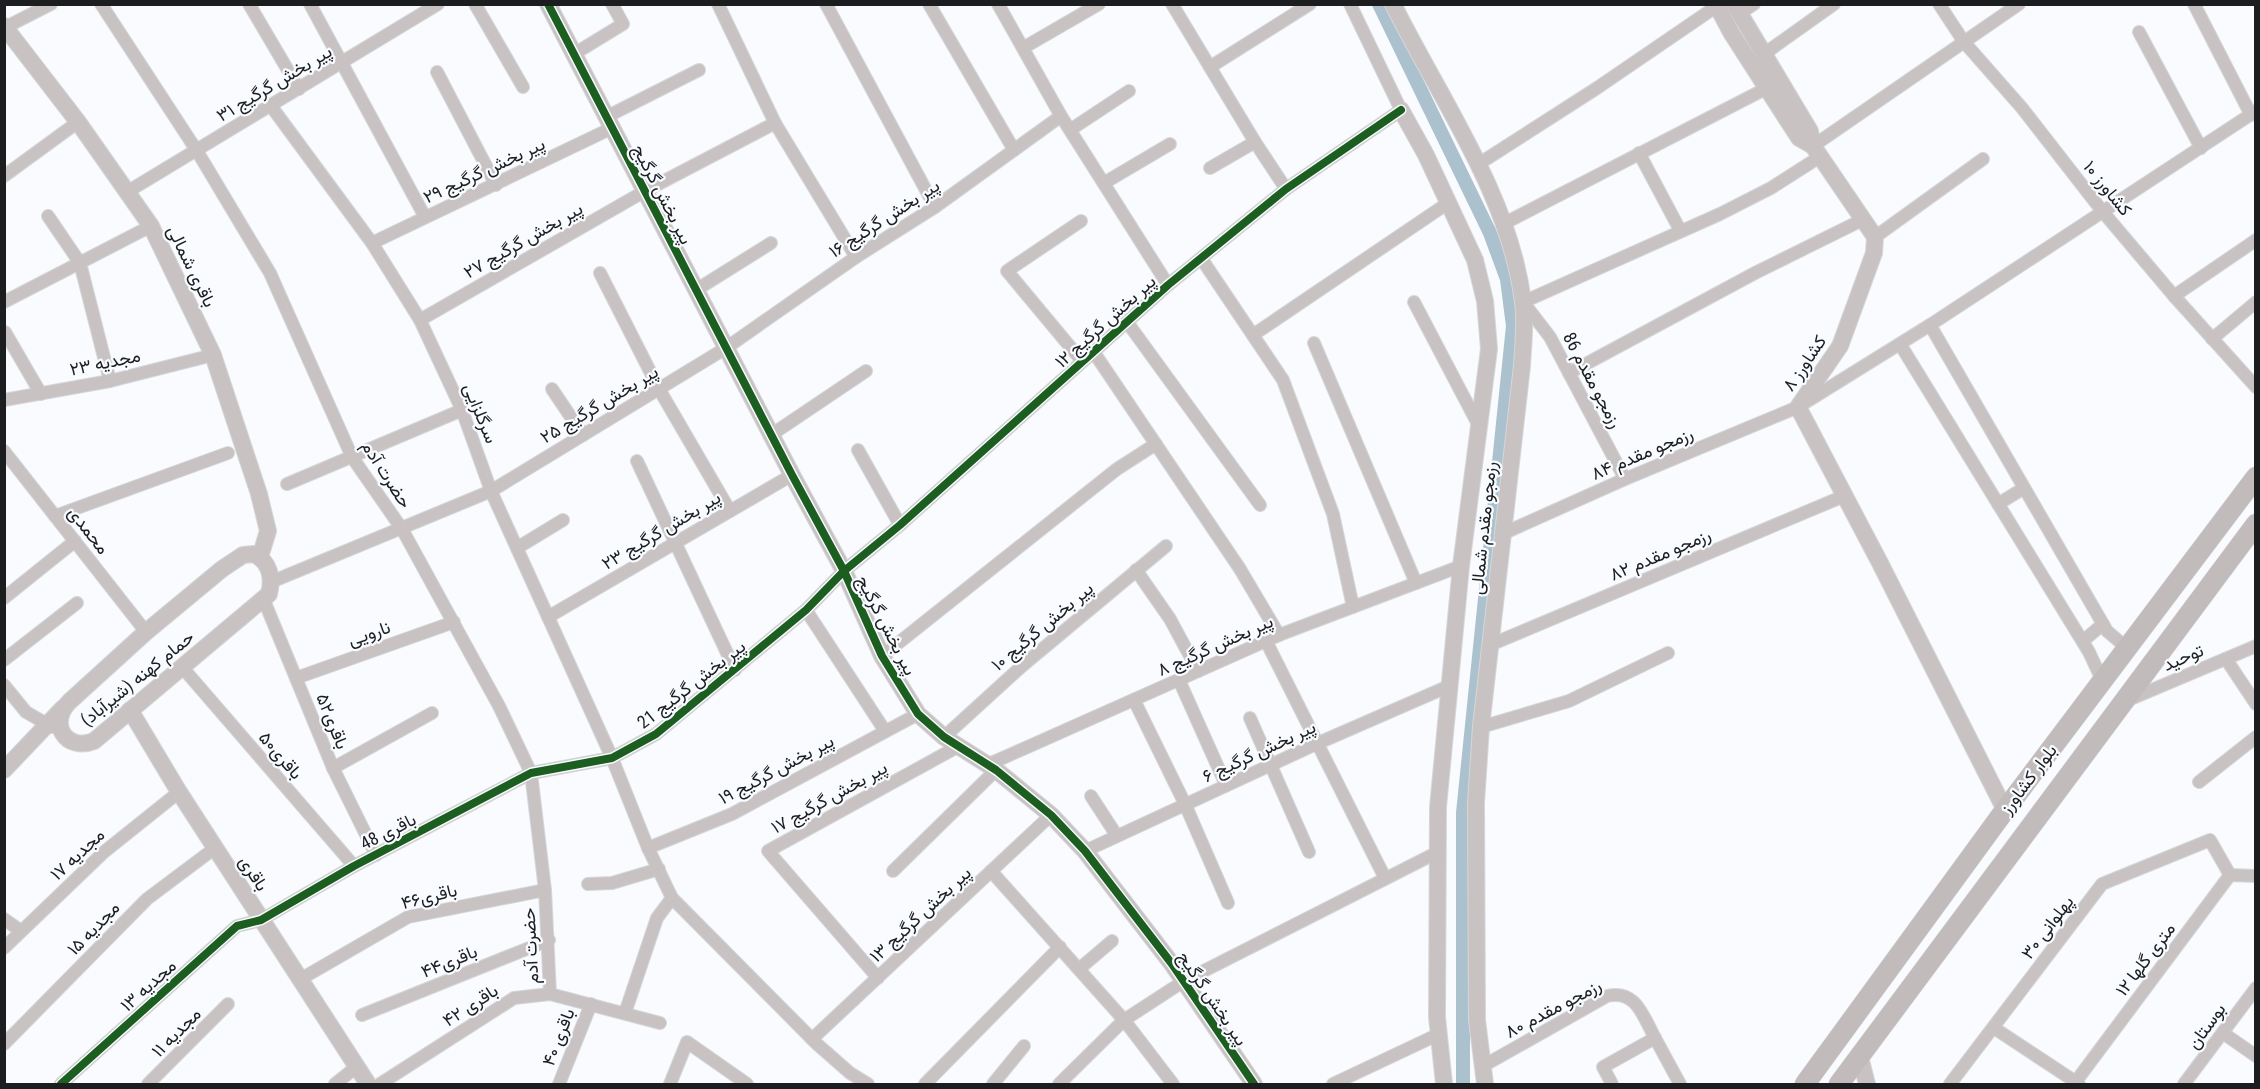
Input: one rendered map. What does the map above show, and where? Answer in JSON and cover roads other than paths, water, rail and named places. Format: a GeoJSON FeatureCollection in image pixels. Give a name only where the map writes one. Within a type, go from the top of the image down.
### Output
{"type":"FeatureCollection","features":[{"type":"Feature","properties":{"kind":"main road","name":"بلوار کشاورز"},"geometry":{"type":"LineString","coordinates":[[1805,1084],[2005,810],[2256,477]]}},
{"type":"Feature","properties":{"kind":"main road","name":"بلوار کشاورز"},"geometry":{"type":"LineString","coordinates":[[1839,1084],[2256,524]]}},
{"type":"Feature","properties":{"kind":"street"},"geometry":{"type":"LineString","coordinates":[[5,26],[51,4]]}},
{"type":"Feature","properties":{"kind":"street","name":"حضرت آدم"},"geometry":{"type":"LineString","coordinates":[[101,4],[197,151],[270,273],[352,457],[402,529],[499,706],[531,773],[545,890],[550,994]]}},
{"type":"Feature","properties":{"kind":"street"},"geometry":{"type":"LineString","coordinates":[[249,4],[299,89]]}},
{"type":"Feature","properties":{"kind":"street"},"geometry":{"type":"LineString","coordinates":[[310,4],[425,218]]}},
{"type":"Feature","properties":{"kind":"street","name":"پیر بخش گرگیج ۳۱"},"geometry":{"type":"LineString","coordinates":[[127,192],[438,4]]}},
{"type":"Feature","properties":{"kind":"street"},"geometry":{"type":"LineString","coordinates":[[475,4],[523,87]]}},
{"type":"Feature","properties":{"kind":"street","name":"پیر بخش گرگیج"},"geometry":{"type":"LineString","coordinates":[[548,4],[844,571],[882,656],[918,714],[944,736],[992,768],[1052,814],[1085,851],[1184,981],[1254,1084]]}},
{"type":"Feature","properties":{"kind":"street"},"geometry":{"type":"LineString","coordinates":[[574,54],[623,24],[612,4]]}},
{"type":"Feature","properties":{"kind":"street"},"geometry":{"type":"LineString","coordinates":[[718,4],[775,123],[856,257]]}},
{"type":"Feature","properties":{"kind":"street"},"geometry":{"type":"LineString","coordinates":[[826,4],[935,207]]}},
{"type":"Feature","properties":{"kind":"street"},"geometry":{"type":"LineString","coordinates":[[929,4],[1014,150]]}},
{"type":"Feature","properties":{"kind":"street"},"geometry":{"type":"LineString","coordinates":[[998,4],[1061,116],[1168,285]]}},
{"type":"Feature","properties":{"kind":"street"},"geometry":{"type":"LineString","coordinates":[[1172,4],[1286,189]]}},
{"type":"Feature","properties":{"kind":"street"},"geometry":{"type":"LineString","coordinates":[[1210,67],[1310,4]]}},
{"type":"Feature","properties":{"kind":"street"},"geometry":{"type":"LineString","coordinates":[[1350,4],[1476,260],[1485,301],[1489,349],[1461,566],[1438,807],[1439,1034],[1444,1084]]}},
{"type":"Feature","properties":{"kind":"street","name":"رزمجو مقدم شمالی"},"geometry":{"type":"LineString","coordinates":[[1393,4],[1437,85],[1505,223],[1523,302],[1525,330],[1522,366],[1481,727],[1476,803],[1477,1008],[1485,1084]]}},
{"type":"Feature","properties":{"kind":"street"},"geometry":{"type":"LineString","coordinates":[[1764,54],[1834,4]]}},
{"type":"Feature","properties":{"kind":"street","name":"کشاورز ۱۰"},"geometry":{"type":"LineString","coordinates":[[1940,4],[1964,42],[2022,108],[2103,212],[2174,296],[2256,387]]}},
{"type":"Feature","properties":{"kind":"street"},"geometry":{"type":"LineString","coordinates":[[1523,302],[1771,188],[1817,151],[2019,4]]}},
{"type":"Feature","properties":{"kind":"street"},"geometry":{"type":"LineString","coordinates":[[2194,4],[2253,113]]}},
{"type":"Feature","properties":{"kind":"street"},"geometry":{"type":"LineString","coordinates":[[1477,165],[1597,88],[1717,5],[1732,34],[1810,131],[1817,151],[1875,237],[1983,159]]}},
{"type":"Feature","properties":{"kind":"street"},"geometry":{"type":"LineString","coordinates":[[1023,48],[1091,6]]}},
{"type":"Feature","properties":{"kind":"street"},"geometry":{"type":"LineString","coordinates":[[1742,8],[1764,54],[1774,85]]}},
{"type":"Feature","properties":{"kind":"street","name":"باقری شمالی"},"geometry":{"type":"LineString","coordinates":[[5,26],[78,122],[151,226],[213,355],[259,494],[268,531],[261,557]]}},
{"type":"Feature","properties":{"kind":"street"},"geometry":{"type":"LineString","coordinates":[[2139,32],[2201,148]]}},
{"type":"Feature","properties":{"kind":"street","name":"پیر بخش گرگیج ۲۹"},"geometry":{"type":"LineString","coordinates":[[372,243],[496,185],[699,70]]}},
{"type":"Feature","properties":{"kind":"street"},"geometry":{"type":"LineString","coordinates":[[437,72],[496,185]]}},
{"type":"Feature","properties":{"kind":"street"},"geometry":{"type":"LineString","coordinates":[[1505,223],[1774,85]]}},
{"type":"Feature","properties":{"kind":"street"},"geometry":{"type":"LineString","coordinates":[[1070,130],[1129,91]]}},
{"type":"Feature","properties":{"kind":"street","name":"سرگلزایی"},"geometry":{"type":"LineString","coordinates":[[271,106],[372,243],[420,320],[462,410],[491,491],[612,758],[648,848],[672,898]]}},
{"type":"Feature","properties":{"kind":"street","name":"پیر بخش گرگیج ۱۲"},"geometry":{"type":"LineString","coordinates":[[844,571],[900,525],[1168,285],[1286,189],[1401,110]]}},
{"type":"Feature","properties":{"kind":"street","name":"رزمجو مقدم ۸۴"},"geometry":{"type":"LineString","coordinates":[[1502,534],[1625,479],[1797,407],[1930,325],[2253,113]]}},
{"type":"Feature","properties":{"kind":"street","name":"پیر بخش گرگیج ۱۶"},"geometry":{"type":"LineString","coordinates":[[726,348],[856,257],[935,207],[1061,116]]}},
{"type":"Feature","properties":{"kind":"street"},"geometry":{"type":"LineString","coordinates":[[4,176],[78,122]]}},
{"type":"Feature","properties":{"kind":"street","name":"پیر بخش گرگیج ۲۷"},"geometry":{"type":"LineString","coordinates":[[420,320],[645,191],[775,123]]}},
{"type":"Feature","properties":{"kind":"street"},"geometry":{"type":"LineString","coordinates":[[1210,168],[1255,142]]}},
{"type":"Feature","properties":{"kind":"street"},"geometry":{"type":"LineString","coordinates":[[1104,183],[1170,144]]}},
{"type":"Feature","properties":{"kind":"street"},"geometry":{"type":"LineString","coordinates":[[1639,153],[1680,230]]}},
{"type":"Feature","properties":{"kind":"street"},"geometry":{"type":"LineString","coordinates":[[1253,335],[1448,203]]}},
{"type":"Feature","properties":{"kind":"street"},"geometry":{"type":"LineString","coordinates":[[48,216],[80,262],[110,381]]}},
{"type":"Feature","properties":{"kind":"street"},"geometry":{"type":"LineString","coordinates":[[1569,373],[1755,273],[1862,220]]}},
{"type":"Feature","properties":{"kind":"street"},"geometry":{"type":"LineString","coordinates":[[1081,221],[1007,272],[1082,361]]}},
{"type":"Feature","properties":{"kind":"street"},"geometry":{"type":"LineString","coordinates":[[4,302],[151,226]]}},
{"type":"Feature","properties":{"kind":"street","name":"کشاورز ۸"},"geometry":{"type":"LineString","coordinates":[[1875,237],[1874,253],[1840,346],[1797,407],[1880,562],[2005,810]]}},
{"type":"Feature","properties":{"kind":"street"},"geometry":{"type":"LineString","coordinates":[[2174,296],[2256,240]]}},
{"type":"Feature","properties":{"kind":"street"},"geometry":{"type":"LineString","coordinates":[[696,290],[771,243]]}},
{"type":"Feature","properties":{"kind":"street"},"geometry":{"type":"LineString","coordinates":[[1201,258],[1282,380],[1333,514],[1353,607]]}},
{"type":"Feature","properties":{"kind":"street"},"geometry":{"type":"LineString","coordinates":[[600,273],[659,388],[730,511]]}},
{"type":"Feature","properties":{"kind":"street"},"geometry":{"type":"LineString","coordinates":[[1414,302],[1479,426]]}},
{"type":"Feature","properties":{"kind":"street","name":"رزمجو مقدم 86"},"geometry":{"type":"LineString","coordinates":[[1523,302],[1550,337],[1625,479]]}},
{"type":"Feature","properties":{"kind":"street"},"geometry":{"type":"LineString","coordinates":[[2212,339],[2256,302]]}},
{"type":"Feature","properties":{"kind":"street"},"geometry":{"type":"LineString","coordinates":[[1127,322],[1260,505]]}},
{"type":"Feature","properties":{"kind":"street"},"geometry":{"type":"LineString","coordinates":[[1930,325],[2107,631],[2127,648]]}},
{"type":"Feature","properties":{"kind":"street"},"geometry":{"type":"LineString","coordinates":[[5,332],[41,394]]}},
{"type":"Feature","properties":{"kind":"street"},"geometry":{"type":"LineString","coordinates":[[1314,343],[1416,583]]}},
{"type":"Feature","properties":{"kind":"street"},"geometry":{"type":"LineString","coordinates":[[1900,344],[2083,641],[2102,681]]}},
{"type":"Feature","properties":{"kind":"street","name":"پیر بخش گرگیج ۲۵"},"geometry":{"type":"LineString","coordinates":[[272,582],[491,491],[726,348]]}},
{"type":"Feature","properties":{"kind":"street"},"geometry":{"type":"LineString","coordinates":[[1093,351],[1240,569],[1279,635]]}},
{"type":"Feature","properties":{"kind":"street","name":"مجدیه ۲۳"},"geometry":{"type":"LineString","coordinates":[[4,400],[110,381],[213,355]]}},
{"type":"Feature","properties":{"kind":"street"},"geometry":{"type":"LineString","coordinates":[[771,435],[866,371]]}},
{"type":"Feature","properties":{"kind":"street"},"geometry":{"type":"LineString","coordinates":[[552,389],[583,435]]}},
{"type":"Feature","properties":{"kind":"street"},"geometry":{"type":"LineString","coordinates":[[287,484],[462,410]]}},
{"type":"Feature","properties":{"kind":"street"},"geometry":{"type":"LineString","coordinates":[[882,656],[1118,469],[1156,444]]}},
{"type":"Feature","properties":{"kind":"street"},"geometry":{"type":"LineString","coordinates":[[858,450],[900,525]]}},
{"type":"Feature","properties":{"kind":"street","name":"محمدی"},"geometry":{"type":"LineString","coordinates":[[4,451],[146,632]]}},
{"type":"Feature","properties":{"kind":"street"},"geometry":{"type":"LineString","coordinates":[[55,516],[228,453]]}},
{"type":"Feature","properties":{"kind":"street"},"geometry":{"type":"LineString","coordinates":[[638,461],[735,670]]}},
{"type":"Feature","properties":{"kind":"street","name":"پیر بخش گرگیج ۲۳"},"geometry":{"type":"LineString","coordinates":[[548,617],[792,475]]}},
{"type":"Feature","properties":{"kind":"street"},"geometry":{"type":"LineString","coordinates":[[1998,504],[2024,488]]}},
{"type":"Feature","properties":{"kind":"street","name":"رزمجو مقدم ۸۲"},"geometry":{"type":"LineString","coordinates":[[1490,645],[1844,496]]}},
{"type":"Feature","properties":{"kind":"street"},"geometry":{"type":"LineString","coordinates":[[517,548],[562,520]]}},
{"type":"Feature","properties":{"kind":"street"},"geometry":{"type":"LineString","coordinates":[[4,598],[75,541]]}},
{"type":"Feature","properties":{"kind":"street","name":"پیر بخش گرگیج ۱۰"},"geometry":{"type":"LineString","coordinates":[[944,736],[1022,666],[1166,546]]}},
{"type":"Feature","properties":{"kind":"street","name":"حمام کهنه (شیرآباد)"},"geometry":{"type":"LineString","coordinates":[[261,557],[255,554],[243,555],[222,569],[146,632],[63,708],[59,726],[63,734],[77,744],[94,741],[269,594],[272,582]]}},
{"type":"Feature","properties":{"kind":"street"},"geometry":{"type":"LineString","coordinates":[[261,557],[270,571],[272,582]]}},
{"type":"Feature","properties":{"kind":"street","name":"پیر بخش گرگیج ۸"},"geometry":{"type":"LineString","coordinates":[[992,768],[1134,700],[1279,635],[1461,566]]}},
{"type":"Feature","properties":{"kind":"street"},"geometry":{"type":"LineString","coordinates":[[1136,570],[1170,619],[1198,671]]}},
{"type":"Feature","properties":{"kind":"street","name":"پیر بخش گرگیج 21"},"geometry":{"type":"LineString","coordinates":[[531,773],[612,758],[656,734],[807,610],[844,571]]}},
{"type":"Feature","properties":{"kind":"street","name":"باقری۵۲"},"geometry":{"type":"LineString","coordinates":[[263,598],[333,768],[376,855]]}},
{"type":"Feature","properties":{"kind":"street"},"geometry":{"type":"LineString","coordinates":[[4,660],[77,603]]}},
{"type":"Feature","properties":{"kind":"street"},"geometry":{"type":"LineString","coordinates":[[807,610],[885,731]]}},
{"type":"Feature","properties":{"kind":"street","name":"نارویی"},"geometry":{"type":"LineString","coordinates":[[296,678],[454,622]]}},
{"type":"Feature","properties":{"kind":"street"},"geometry":{"type":"LineString","coordinates":[[2083,641],[2103,624]]}},
{"type":"Feature","properties":{"kind":"street"},"geometry":{"type":"LineString","coordinates":[[1266,641],[1385,878]]}},
{"type":"Feature","properties":{"kind":"street","name":"توحید"},"geometry":{"type":"LineString","coordinates":[[2124,701],[2256,646]]}},
{"type":"Feature","properties":{"kind":"street"},"geometry":{"type":"LineString","coordinates":[[1481,727],[1569,701],[1668,653]]}},
{"type":"Feature","properties":{"kind":"street"},"geometry":{"type":"LineString","coordinates":[[2226,658],[2256,704]]}},
{"type":"Feature","properties":{"kind":"street","name":"باقری۵۰"},"geometry":{"type":"LineString","coordinates":[[182,667],[354,866]]}},
{"type":"Feature","properties":{"kind":"street"},"geometry":{"type":"LineString","coordinates":[[1179,680],[1226,785]]}},
{"type":"Feature","properties":{"kind":"street"},"geometry":{"type":"LineString","coordinates":[[4,685],[26,712],[63,734]]}},
{"type":"Feature","properties":{"kind":"street","name":"پیر بخش گرگیج ۶"},"geometry":{"type":"LineString","coordinates":[[1085,851],[1316,744],[1449,686]]}},
{"type":"Feature","properties":{"kind":"street"},"geometry":{"type":"LineString","coordinates":[[1134,700],[1185,804],[1228,903]]}},
{"type":"Feature","properties":{"kind":"street"},"geometry":{"type":"LineString","coordinates":[[4,771],[63,708]]}},
{"type":"Feature","properties":{"kind":"street","name":"باقری"},"geometry":{"type":"LineString","coordinates":[[130,711],[355,1068],[368,1084]]}},
{"type":"Feature","properties":{"kind":"street"},"geometry":{"type":"LineString","coordinates":[[333,768],[432,713]]}},
{"type":"Feature","properties":{"kind":"street","name":"پیر بخش گرگیج ۱۹"},"geometry":{"type":"LineString","coordinates":[[648,848],[732,814],[918,714]]}},
{"type":"Feature","properties":{"kind":"street"},"geometry":{"type":"LineString","coordinates":[[1250,718],[1309,852]]}},
{"type":"Feature","properties":{"kind":"street"},"geometry":{"type":"LineString","coordinates":[[2199,782],[2256,736]]}},
{"type":"Feature","properties":{"kind":"street","name":"پیر بخش گرگیج ۱۷"},"geometry":{"type":"LineString","coordinates":[[878,978],[768,851],[959,746]]}},
{"type":"Feature","properties":{"kind":"street"},"geometry":{"type":"LineString","coordinates":[[893,872],[992,768]]}},
{"type":"Feature","properties":{"kind":"street","name":"باقری 48"},"geometry":{"type":"LineString","coordinates":[[261,920],[354,866],[531,773]]}},
{"type":"Feature","properties":{"kind":"street","name":"مجدیه ۱۷"},"geometry":{"type":"LineString","coordinates":[[4,948],[104,852],[179,792]]}},
{"type":"Feature","properties":{"kind":"street"},"geometry":{"type":"LineString","coordinates":[[1091,796],[1117,836]]}},
{"type":"Feature","properties":{"kind":"street","name":"پیر بخش گرگیج ۱۳"},"geometry":{"type":"LineString","coordinates":[[812,1039],[1052,814]]}},
{"type":"Feature","properties":{"kind":"street","name":"پهلوانی ۳۰"},"geometry":{"type":"LineString","coordinates":[[1950,1084],[2102,884],[2211,840],[2230,875]]}},
{"type":"Feature","properties":{"kind":"street","name":"مجدیه ۱۵"},"geometry":{"type":"LineString","coordinates":[[4,1044],[147,898],[215,848]]}},
{"type":"Feature","properties":{"kind":"street"},"geometry":{"type":"LineString","coordinates":[[1059,1084],[1124,1020],[1184,981],[1438,852]]}},
{"type":"Feature","properties":{"kind":"street"},"geometry":{"type":"LineString","coordinates":[[588,884],[612,883],[659,869]]}},
{"type":"Feature","properties":{"kind":"street"},"geometry":{"type":"LineString","coordinates":[[991,871],[1124,1020],[1173,1084]]}},
{"type":"Feature","properties":{"kind":"street"},"geometry":{"type":"LineString","coordinates":[[2230,875],[2256,876]]}},
{"type":"Feature","properties":{"kind":"street","name":"۱۲ متری گلها"},"geometry":{"type":"LineString","coordinates":[[2076,1084],[2230,875]]}},
{"type":"Feature","properties":{"kind":"street","name":"باقری۴۶"},"geometry":{"type":"LineString","coordinates":[[299,980],[408,916],[545,890]]}},
{"type":"Feature","properties":{"kind":"street"},"geometry":{"type":"LineString","coordinates":[[625,1013],[657,918],[672,898],[812,1039],[850,1073],[868,1084]]}},
{"type":"Feature","properties":{"kind":"street"},"geometry":{"type":"LineString","coordinates":[[4,919],[21,932]]}},
{"type":"Feature","properties":{"kind":"street","name":"مجدیه ۱۳"},"geometry":{"type":"LineString","coordinates":[[61,1084],[237,926],[261,920]]}},
{"type":"Feature","properties":{"kind":"street","name":"باقری۴۴"},"geometry":{"type":"LineString","coordinates":[[362,1015],[549,940]]}},
{"type":"Feature","properties":{"kind":"street"},"geometry":{"type":"LineString","coordinates":[[1079,969],[1112,940]]}},
{"type":"Feature","properties":{"kind":"street"},"geometry":{"type":"LineString","coordinates":[[925,1084],[1060,947]]}},
{"type":"Feature","properties":{"kind":"street","name":"بوستان"},"geometry":{"type":"LineString","coordinates":[[2184,1084],[2256,988]]}},
{"type":"Feature","properties":{"kind":"street","name":"رزمجو مقدم ۸۰"},"geometry":{"type":"LineString","coordinates":[[1483,1066],[1607,996],[1619,993],[1628,996],[1637,1006],[1655,1038]]}},
{"type":"Feature","properties":{"kind":"street","name":"باقری ۴۲"},"geometry":{"type":"LineString","coordinates":[[380,1084],[514,998],[550,994],[660,1023]]}},
{"type":"Feature","properties":{"kind":"street","name":"مجدیه ۱۱"},"geometry":{"type":"LineString","coordinates":[[148,1084],[228,1004]]}},
{"type":"Feature","properties":{"kind":"street","name":"باقری ۴۰"},"geometry":{"type":"LineString","coordinates":[[559,1084],[591,1004]]}},
{"type":"Feature","properties":{"kind":"street"},"geometry":{"type":"LineString","coordinates":[[1994,1028],[2076,1084]]}},
{"type":"Feature","properties":{"kind":"street"},"geometry":{"type":"LineString","coordinates":[[2223,1033],[2256,1056]]}},
{"type":"Feature","properties":{"kind":"street"},"geometry":{"type":"LineString","coordinates":[[1333,1084],[1439,1034]]}},
{"type":"Feature","properties":{"kind":"street"},"geometry":{"type":"LineString","coordinates":[[1612,1084],[1603,1067],[1655,1038],[1680,1084]]}},
{"type":"Feature","properties":{"kind":"street"},"geometry":{"type":"LineString","coordinates":[[670,1084],[687,1042],[747,1084]]}},
{"type":"Feature","properties":{"kind":"street"},"geometry":{"type":"LineString","coordinates":[[993,1084],[1024,1046]]}},
{"type":"Feature","properties":{"kind":"street"},"geometry":{"type":"LineString","coordinates":[[1860,1057],[1867,1084]]}},
{"type":"Feature","properties":{"kind":"street"},"geometry":{"type":"LineString","coordinates":[[335,1084],[355,1068]]}},
{"type":"Feature","properties":{"kind":"waterway"},"geometry":{"type":"LineString","coordinates":[[1379,4],[1490,233],[1507,279],[1513,326],[1463,813],[1463,1084]]}}]}
